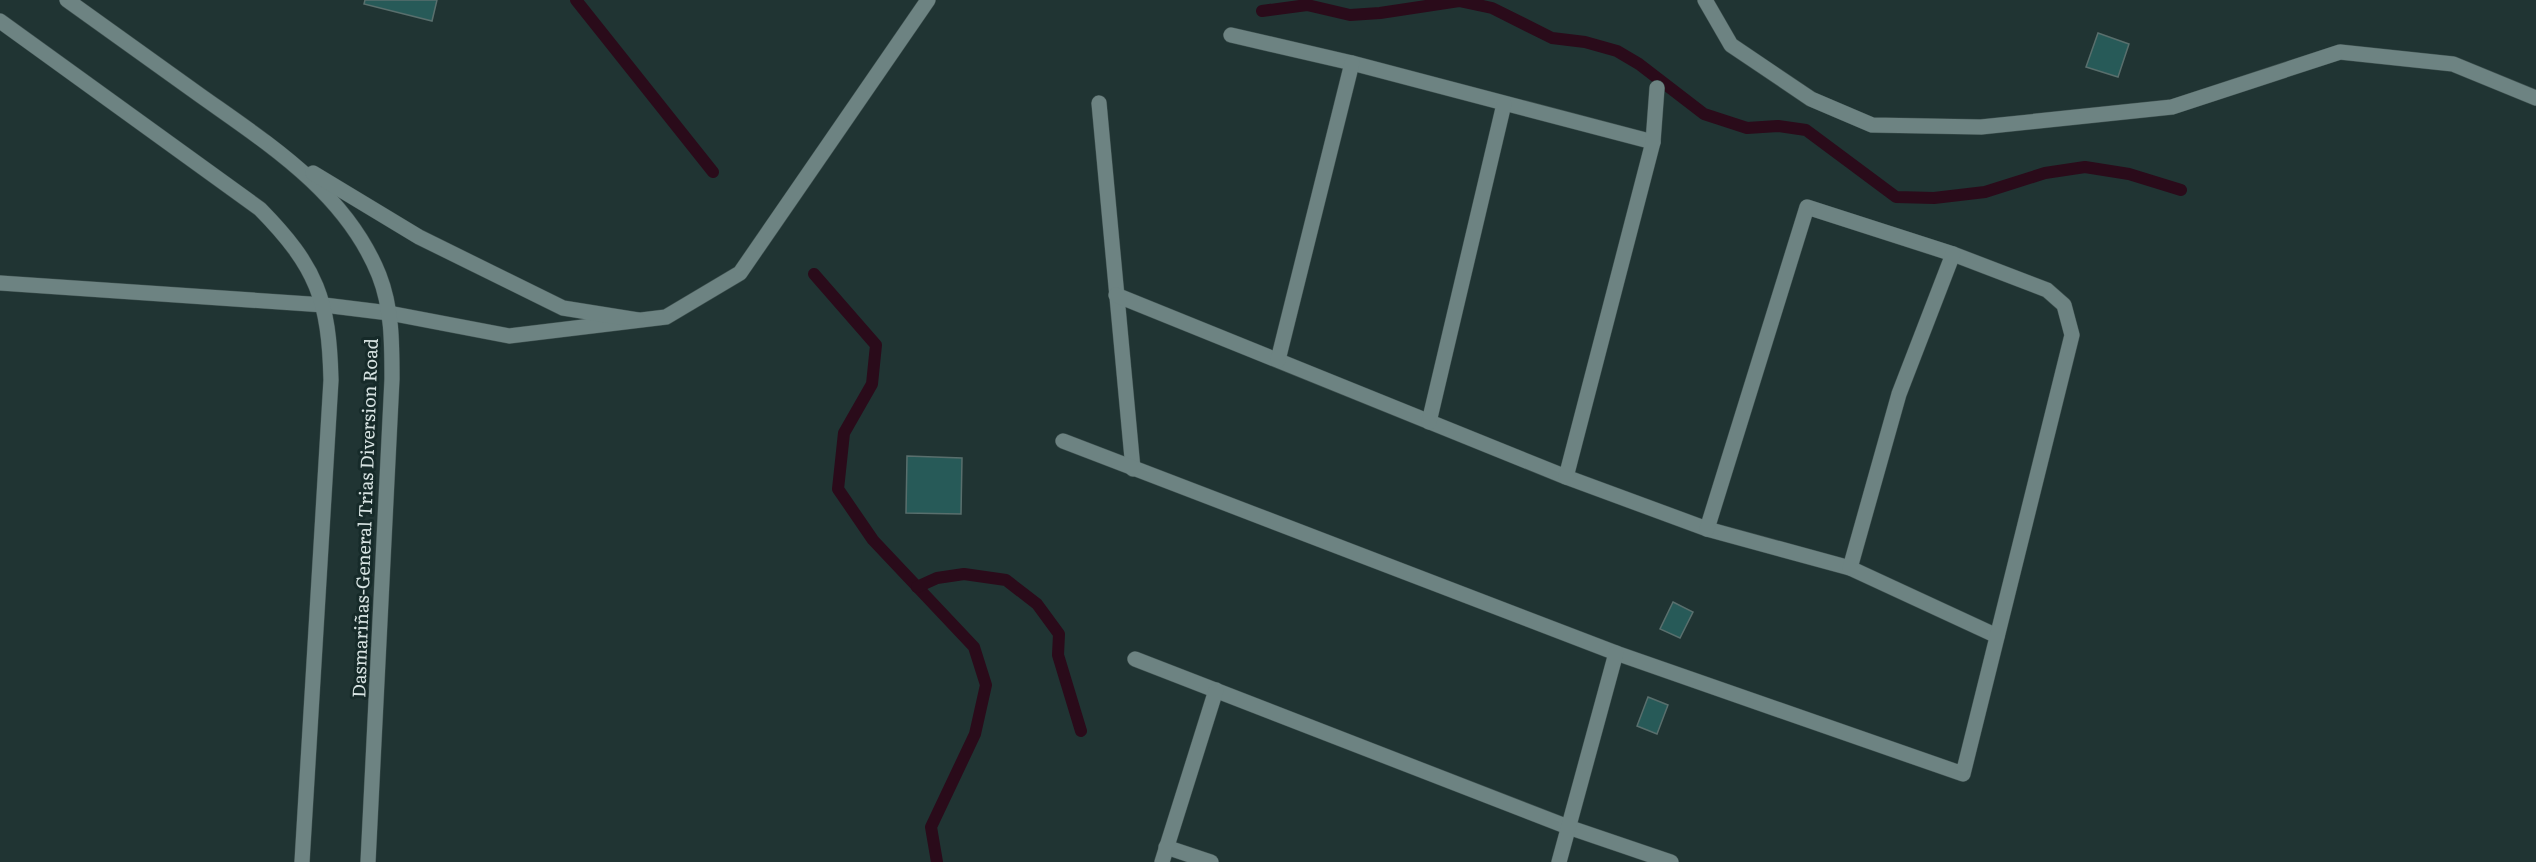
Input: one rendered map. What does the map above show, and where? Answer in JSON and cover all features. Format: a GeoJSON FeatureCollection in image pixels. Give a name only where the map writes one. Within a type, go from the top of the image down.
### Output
{"type":"FeatureCollection","features":[{"type":"Feature","properties":{"kind":"street","name":"Dasmariñas-General Trias Diversion Road"},"geometry":{"type":"LineString","coordinates":[[67,0],[278,151],[315,182],[342,211],[379,275],[389,313],[392,339],[391,399],[368,862]]}},
{"type":"Feature","properties":{"kind":"street"},"geometry":{"type":"LineString","coordinates":[[0,284],[324,305],[389,313],[509,336],[666,317],[740,273],[927,0]]}},
{"type":"Feature","properties":{"kind":"street"},"geometry":{"type":"LineString","coordinates":[[1705,0],[1731,45],[1811,99],[1872,125],[1981,128],[2172,107],[2340,52],[2452,64],[2536,98]]}},
{"type":"Feature","properties":{"kind":"street","name":"Dasmariñas-General Trias Diversion Road"},"geometry":{"type":"LineString","coordinates":[[0,21],[260,210],[285,235],[310,270],[324,305],[330,345],[331,380],[302,862]]}},
{"type":"Feature","properties":{"kind":"street"},"geometry":{"type":"LineString","coordinates":[[1231,35],[1352,63],[1653,142]]}},
{"type":"Feature","properties":{"kind":"street"},"geometry":{"type":"LineString","coordinates":[[1278,360],[1352,63]]}},
{"type":"Feature","properties":{"kind":"street"},"geometry":{"type":"LineString","coordinates":[[1566,477],[1653,142],[1657,88]]}},
{"type":"Feature","properties":{"kind":"street"},"geometry":{"type":"LineString","coordinates":[[1099,103],[1133,469]]}},
{"type":"Feature","properties":{"kind":"street"},"geometry":{"type":"LineString","coordinates":[[1430,422],[1504,104]]}},
{"type":"Feature","properties":{"kind":"street"},"geometry":{"type":"LineString","coordinates":[[278,151],[419,237],[563,308],[638,320]]}},
{"type":"Feature","properties":{"kind":"street"},"geometry":{"type":"LineString","coordinates":[[1063,441],[1616,653],[1963,774],[2072,335],[2064,305],[2047,290],[1953,254],[1807,207],[1707,529]]}},
{"type":"Feature","properties":{"kind":"street"},"geometry":{"type":"LineString","coordinates":[[1850,568],[1899,394],[1953,254]]}},
{"type":"Feature","properties":{"kind":"street"},"geometry":{"type":"LineString","coordinates":[[1116,295],[1566,477],[1707,529],[1850,568],[1997,636]]}},
{"type":"Feature","properties":{"kind":"street"},"geometry":{"type":"LineString","coordinates":[[1559,862],[1616,653]]}},
{"type":"Feature","properties":{"kind":"street"},"geometry":{"type":"LineString","coordinates":[[1135,659],[1568,827],[1671,862]]}},
{"type":"Feature","properties":{"kind":"street"},"geometry":{"type":"LineString","coordinates":[[1211,862],[1164,855],[1216,690]]}},
{"type":"Feature","properties":{"kind":"building"},"geometry":{"type":"Polygon","coordinates":[[[365,0],[437,0],[432,21],[364,4],[365,0]]]}},
{"type":"Feature","properties":{"kind":"building"},"geometry":{"type":"Polygon","coordinates":[[[2098,33],[2129,44],[2118,77],[2086,67],[2098,33]]]}},
{"type":"Feature","properties":{"kind":"building"},"geometry":{"type":"Polygon","coordinates":[[[907,456],[962,458],[961,514],[906,513],[907,456]]]}},
{"type":"Feature","properties":{"kind":"building"},"geometry":{"type":"Polygon","coordinates":[[[1673,602],[1693,612],[1680,638],[1660,629],[1673,602]]]}},
{"type":"Feature","properties":{"kind":"building"},"geometry":{"type":"Polygon","coordinates":[[[1648,697],[1668,705],[1657,734],[1637,726],[1648,697]]]}},
{"type":"Feature","properties":{"kind":"waterway"},"geometry":{"type":"LineString","coordinates":[[576,0],[713,172]]}},
{"type":"Feature","properties":{"kind":"waterway"},"geometry":{"type":"LineString","coordinates":[[1262,11],[1307,5],[1350,15],[1380,13],[1459,1],[1492,8],[1552,38],[1585,42],[1617,51],[1639,64],[1704,114],[1747,128],[1778,126],[1806,130],[1896,197],[1934,198],[1985,192],[2045,173],[2085,167],[2129,174],[2181,190]]}},
{"type":"Feature","properties":{"kind":"waterway"},"geometry":{"type":"LineString","coordinates":[[814,274],[876,345],[872,384],[844,433],[838,489],[873,540],[974,647],[986,685],[975,734],[931,827],[937,862]]}},
{"type":"Feature","properties":{"kind":"waterway"},"geometry":{"type":"LineString","coordinates":[[917,587],[937,578],[964,574],[1006,580],[1037,604],[1059,634],[1058,655],[1081,731]]}}]}
